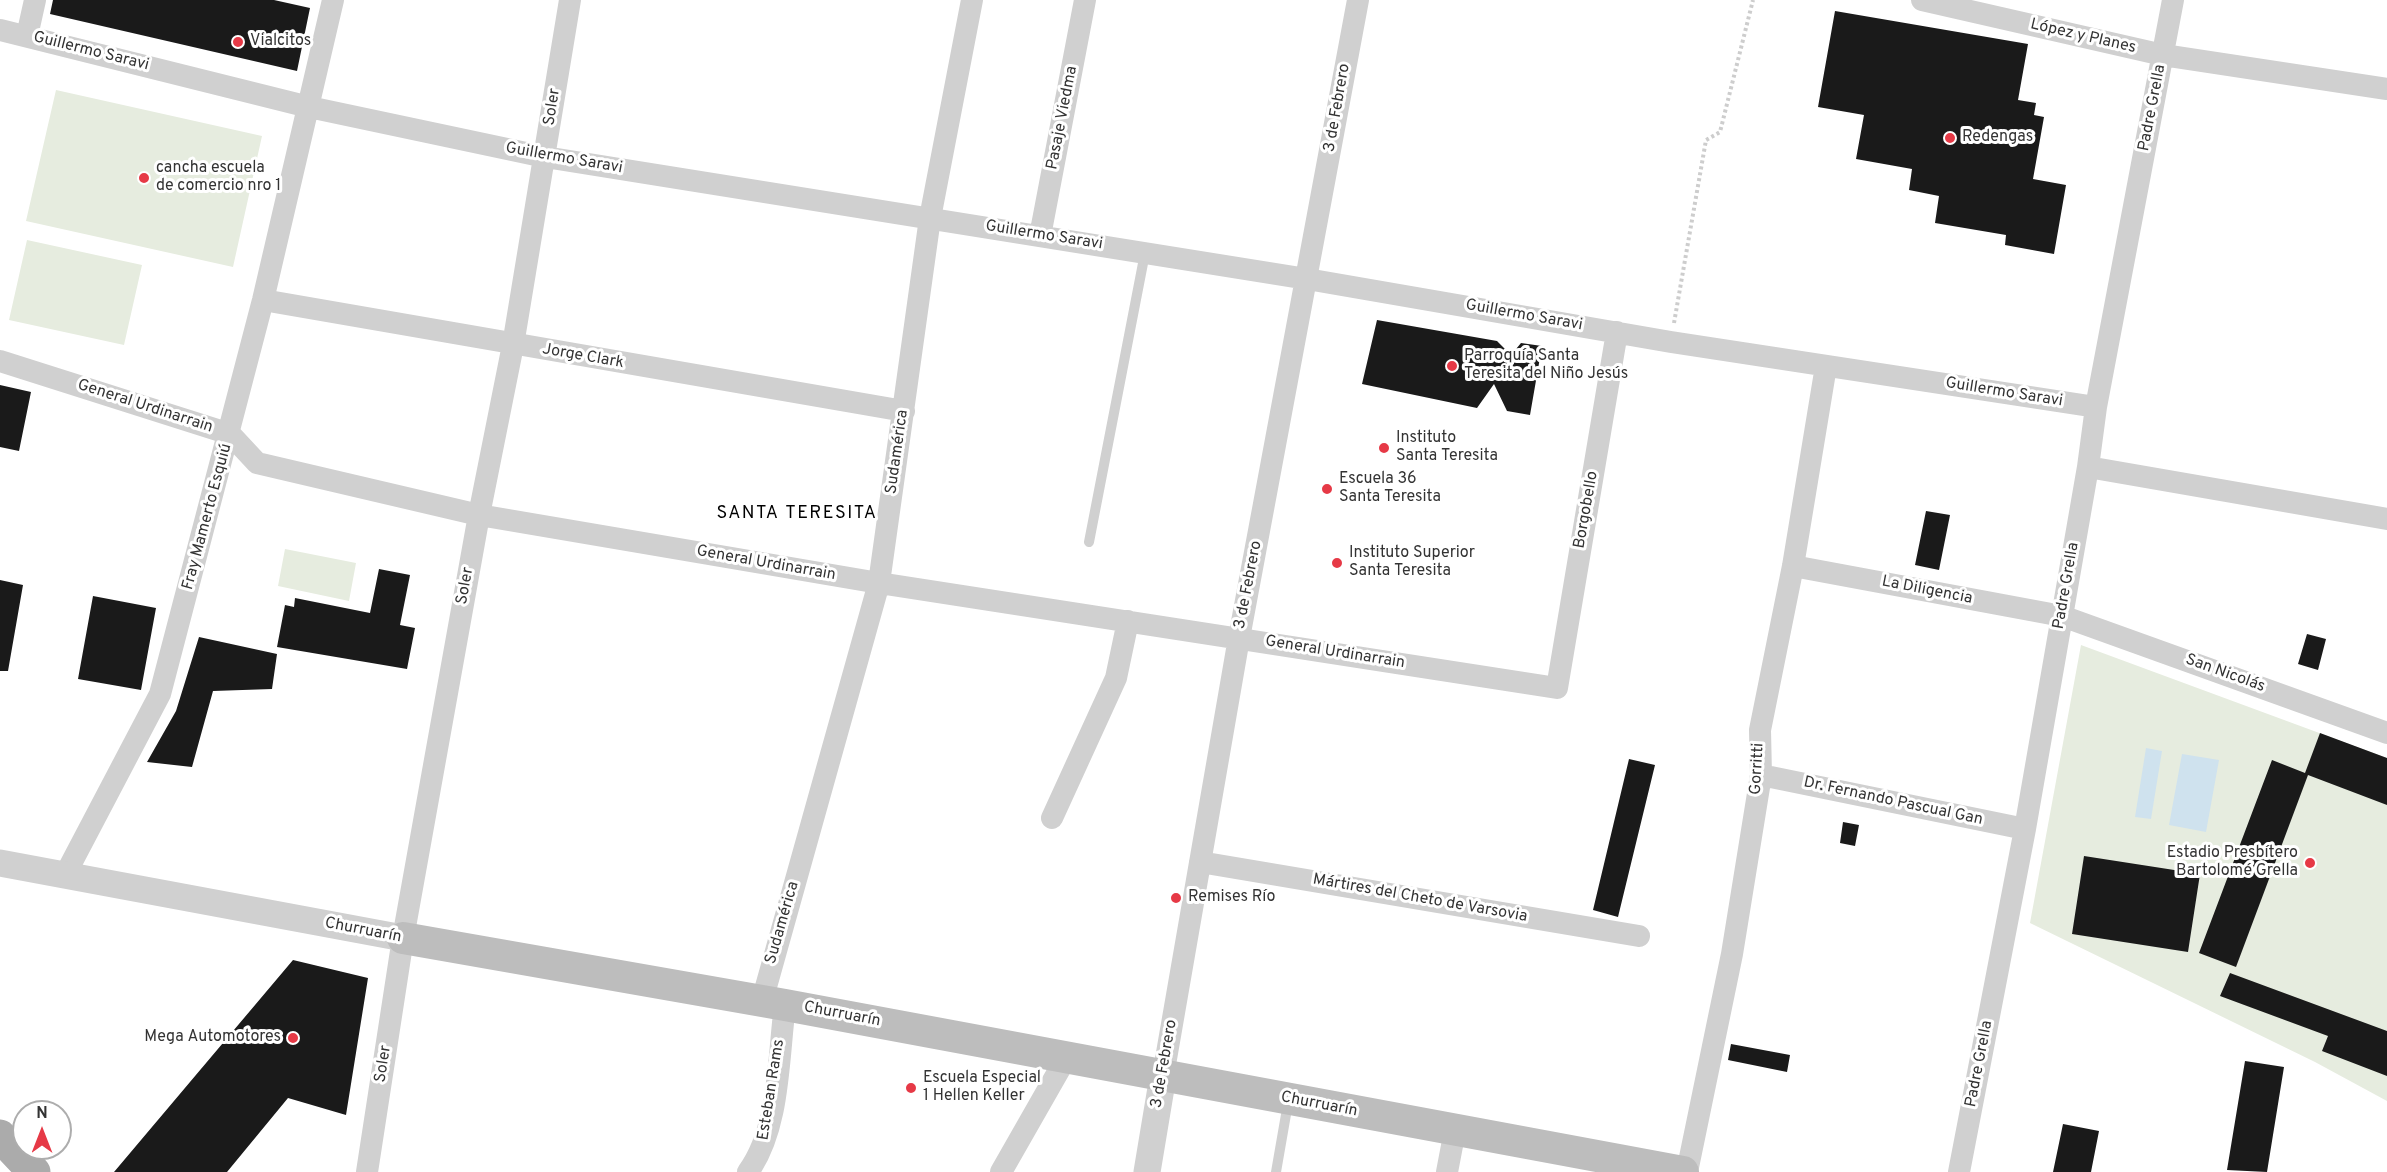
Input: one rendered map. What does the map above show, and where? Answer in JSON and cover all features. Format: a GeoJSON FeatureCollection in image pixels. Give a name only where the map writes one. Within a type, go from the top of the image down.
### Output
{"type":"FeatureCollection","features":[{"type":"Feature","properties":{"kind":"main road","name":"Churruarín"},"geometry":{"type":"LineString","coordinates":[[403,938],[774,1003],[1455,1130],[1641,1169],[1685,1172]]}},
{"type":"Feature","properties":{"kind":"main road"},"geometry":{"type":"LineString","coordinates":[[0,1136],[34,1172]]}},
{"type":"Feature","properties":{"kind":"street"},"geometry":{"type":"LineString","coordinates":[[27,36],[35,0]]}},
{"type":"Feature","properties":{"kind":"street","name":"Fray Mamerto Esquiú"},"geometry":{"type":"LineString","coordinates":[[65,875],[160,694],[230,434],[333,0]]}},
{"type":"Feature","properties":{"kind":"street","name":"Soler"},"geometry":{"type":"LineString","coordinates":[[367,1172],[403,938],[479,515],[513,345],[570,0]]}},
{"type":"Feature","properties":{"kind":"street","name":"Sudamérica"},"geometry":{"type":"LineString","coordinates":[[774,1003],[879,583],[930,218],[972,0]]}},
{"type":"Feature","properties":{"kind":"street","name":"Pasaje Viedma"},"geometry":{"type":"LineString","coordinates":[[1040,236],[1085,0]]}},
{"type":"Feature","properties":{"kind":"street","name":"3 de Febrero"},"geometry":{"type":"LineString","coordinates":[[1147,1172],[1239,638],[1358,0]]}},
{"type":"Feature","properties":{"kind":"street","name":"López y Planes"},"geometry":{"type":"LineString","coordinates":[[1922,0],[2163,55],[2387,89]]}},
{"type":"Feature","properties":{"kind":"street","name":"Padre Grella"},"geometry":{"type":"LineString","coordinates":[[1959,1172],[2025,829],[2088,467],[2096,407],[2174,0]]}},
{"type":"Feature","properties":{"kind":"street","name":"Guillermo Saravi"},"geometry":{"type":"LineString","coordinates":[[0,30],[309,107],[544,157],[1307,279],[1671,342],[2096,407]]}},
{"type":"Feature","properties":{"kind":"street","name":"Jorge Clark"},"geometry":{"type":"LineString","coordinates":[[263,300],[904,411]]}},
{"type":"Feature","properties":{"kind":"street","name":"Borgobello"},"geometry":{"type":"LineString","coordinates":[[1557,688],[1617,332]]}},
{"type":"Feature","properties":{"kind":"street","name":"General Urdinarrain"},"geometry":{"type":"LineString","coordinates":[[0,361],[230,434],[256,463],[479,515],[879,583],[1557,688]]}},
{"type":"Feature","properties":{"kind":"street","name":"Gorritti"},"geometry":{"type":"LineString","coordinates":[[1685,1172],[1732,954],[1761,775],[1760,730],[1793,566],[1826,366]]}},
{"type":"Feature","properties":{"kind":"street"},"geometry":{"type":"LineString","coordinates":[[2088,467],[2387,519]]}},
{"type":"Feature","properties":{"kind":"street","name":"La Diligencia"},"geometry":{"type":"LineString","coordinates":[[1793,566],[2062,616]]}},
{"type":"Feature","properties":{"kind":"street","name":"San Nicolás"},"geometry":{"type":"LineString","coordinates":[[2062,616],[2387,733]]}},
{"type":"Feature","properties":{"kind":"street"},"geometry":{"type":"LineString","coordinates":[[1052,818],[1116,678],[1128,621]]}},
{"type":"Feature","properties":{"kind":"street","name":"Dr. Fernando Pascual Gan"},"geometry":{"type":"LineString","coordinates":[[1761,775],[2025,829]]}},
{"type":"Feature","properties":{"kind":"street","name":"Mártires del Cheto de Varsovia"},"geometry":{"type":"LineString","coordinates":[[1200,862],[1639,936]]}},
{"type":"Feature","properties":{"kind":"street","name":"Churruarín"},"geometry":{"type":"LineString","coordinates":[[0,863],[403,938]]}},
{"type":"Feature","properties":{"kind":"street","name":"Esteban Rams"},"geometry":{"type":"LineString","coordinates":[[748,1172],[759,1156],[768,1135],[774,1003]]}},
{"type":"Feature","properties":{"kind":"street"},"geometry":{"type":"LineString","coordinates":[[1001,1172],[1066,1058]]}},
{"type":"Feature","properties":{"kind":"street"},"geometry":{"type":"LineString","coordinates":[[1447,1172],[1455,1130]]}},
{"type":"Feature","properties":{"kind":"lane"},"geometry":{"type":"LineString","coordinates":[[1089,542],[1145,253]]}},
{"type":"Feature","properties":{"kind":"lane"},"geometry":{"type":"LineString","coordinates":[[1276,1172],[1288,1099]]}},
{"type":"Feature","properties":{"kind":"path"},"geometry":{"type":"LineString","coordinates":[[1671,342],[1706,140],[1720,132],[1753,0]]}},
{"type":"Feature","properties":{"kind":"shaded area","name":"cancha escuela de comercio nro 1"},"geometry":{"type":"Polygon","coordinates":[[[56,90],[262,136],[233,267],[26,221],[56,90]]]}},
{"type":"Feature","properties":{"kind":"shaded area"},"geometry":{"type":"Polygon","coordinates":[[[27,240],[142,265],[124,345],[9,320],[27,240]]]}},
{"type":"Feature","properties":{"kind":"shaded area"},"geometry":{"type":"Polygon","coordinates":[[[285,549],[356,563],[349,601],[278,586],[285,549]]]}},
{"type":"Feature","properties":{"kind":"shaded area"},"geometry":{"type":"Polygon","coordinates":[[[2081,645],[2387,758],[2387,1101],[2315,1062],[2030,923],[2081,645]]]}},
{"type":"Feature","properties":{"kind":"water"},"geometry":{"type":"Polygon","coordinates":[[[2146,748],[2162,751],[2151,819],[2135,817],[2146,748]]]}},
{"type":"Feature","properties":{"kind":"water"},"geometry":{"type":"Polygon","coordinates":[[[2182,754],[2219,760],[2206,832],[2169,825],[2182,754]]]}},
{"type":"Feature","properties":{"kind":"building","name":"Vialcitos"},"geometry":{"type":"Polygon","coordinates":[[[53,0],[274,0],[310,8],[297,71],[50,14],[53,0]]]}},
{"type":"Feature","properties":{"kind":"building","name":"Redengas"},"geometry":{"type":"Polygon","coordinates":[[[1835,11],[2028,44],[2018,100],[2036,103],[2034,115],[2044,117],[2033,179],[2066,185],[2054,254],[2005,245],[2006,235],[1935,223],[1939,196],[1909,190],[1912,169],[1856,159],[1864,115],[1818,107],[1835,11]]]}},
{"type":"Feature","properties":{"kind":"building","name":"Parroquía Santa Teresita del Niño Jesús"},"geometry":{"type":"Polygon","coordinates":[[[1377,320],[1497,341],[1511,355],[1521,343],[1542,346],[1530,415],[1507,411],[1494,384],[1477,408],[1362,384],[1377,320]]]}},
{"type":"Feature","properties":{"kind":"building"},"geometry":{"type":"Polygon","coordinates":[[[0,385],[31,392],[19,451],[0,447],[0,385]]]}},
{"type":"Feature","properties":{"kind":"building"},"geometry":{"type":"Polygon","coordinates":[[[1926,511],[1950,515],[1939,570],[1915,565],[1926,511]]]}},
{"type":"Feature","properties":{"kind":"building"},"geometry":{"type":"Polygon","coordinates":[[[379,569],[410,575],[400,625],[415,628],[407,669],[277,647],[285,605],[294,607],[295,598],[370,613],[379,569]]]}},
{"type":"Feature","properties":{"kind":"building"},"geometry":{"type":"Polygon","coordinates":[[[0,580],[23,585],[8,671],[0,671],[0,580]]]}},
{"type":"Feature","properties":{"kind":"building"},"geometry":{"type":"Polygon","coordinates":[[[93,596],[156,608],[141,690],[78,679],[93,596]]]}},
{"type":"Feature","properties":{"kind":"building"},"geometry":{"type":"Polygon","coordinates":[[[2307,634],[2326,639],[2318,670],[2298,664],[2307,634]]]}},
{"type":"Feature","properties":{"kind":"building"},"geometry":{"type":"Polygon","coordinates":[[[199,637],[277,654],[272,689],[213,691],[192,767],[147,762],[176,711],[199,637]]]}},
{"type":"Feature","properties":{"kind":"building"},"geometry":{"type":"Polygon","coordinates":[[[2320,733],[2387,758],[2387,805],[2308,775],[2236,967],[2199,953],[2272,760],[2305,773],[2320,733]]]}},
{"type":"Feature","properties":{"kind":"building"},"geometry":{"type":"Polygon","coordinates":[[[1629,759],[1655,765],[1618,917],[1593,910],[1629,759]]]}},
{"type":"Feature","properties":{"kind":"building"},"geometry":{"type":"Polygon","coordinates":[[[1843,822],[1859,825],[1855,846],[1840,843],[1843,822]]]}},
{"type":"Feature","properties":{"kind":"building"},"geometry":{"type":"Polygon","coordinates":[[[2084,856],[2200,874],[2188,952],[2072,934],[2084,856]]]}},
{"type":"Feature","properties":{"kind":"building","name":"Mega Automotores"},"geometry":{"type":"Polygon","coordinates":[[[293,960],[368,978],[346,1115],[288,1098],[227,1172],[114,1172],[293,960]]]}},
{"type":"Feature","properties":{"kind":"building"},"geometry":{"type":"Polygon","coordinates":[[[2230,973],[2387,1031],[2387,1076],[2322,1051],[2328,1036],[2220,996],[2230,973]]]}},
{"type":"Feature","properties":{"kind":"building"},"geometry":{"type":"Polygon","coordinates":[[[1731,1044],[1790,1055],[1787,1072],[1728,1060],[1731,1044]]]}},
{"type":"Feature","properties":{"kind":"building"},"geometry":{"type":"Polygon","coordinates":[[[2245,1061],[2284,1067],[2267,1172],[2227,1170],[2245,1061]]]}},
{"type":"Feature","properties":{"kind":"building"},"geometry":{"type":"Polygon","coordinates":[[[2063,1124],[2099,1131],[2091,1172],[2053,1172],[2063,1124]]]}},
{"type":"Feature","properties":{"kind":"place","name":"Vialcitos"},"geometry":{"type":"Point","coordinates":[238,42]}},
{"type":"Feature","properties":{"kind":"place","name":"Redengas"},"geometry":{"type":"Point","coordinates":[1950,138]}},
{"type":"Feature","properties":{"kind":"place","name":"cancha escuela de comercio nro 1"},"geometry":{"type":"Point","coordinates":[144,178]}},
{"type":"Feature","properties":{"kind":"place","name":"Parroquía Santa Teresita del Niño Jesús"},"geometry":{"type":"Point","coordinates":[1452,366]}},
{"type":"Feature","properties":{"kind":"place","name":"Instituto Santa Teresita"},"geometry":{"type":"Point","coordinates":[1384,448]}},
{"type":"Feature","properties":{"kind":"place","name":"Escuela 36 Santa Teresita"},"geometry":{"type":"Point","coordinates":[1327,489]}},
{"type":"Feature","properties":{"kind":"place","name":"Instituto Superior Santa Teresita"},"geometry":{"type":"Point","coordinates":[1337,563]}},
{"type":"Feature","properties":{"kind":"place","name":"Estadio Presbítero Bartolomé Grella"},"geometry":{"type":"Point","coordinates":[2310,863]}},
{"type":"Feature","properties":{"kind":"place","name":"Remises Río"},"geometry":{"type":"Point","coordinates":[1176,898]}},
{"type":"Feature","properties":{"kind":"place","name":"Mega Automotores"},"geometry":{"type":"Point","coordinates":[293,1038]}},
{"type":"Feature","properties":{"kind":"place","name":"Escuela Especial 1 Hellen Keller"},"geometry":{"type":"Point","coordinates":[911,1088]}},
{"type":"Feature","properties":{"kind":"district","name":"SANTA TERESITA"},"geometry":{"type":"Point","coordinates":[797,514]}}]}
